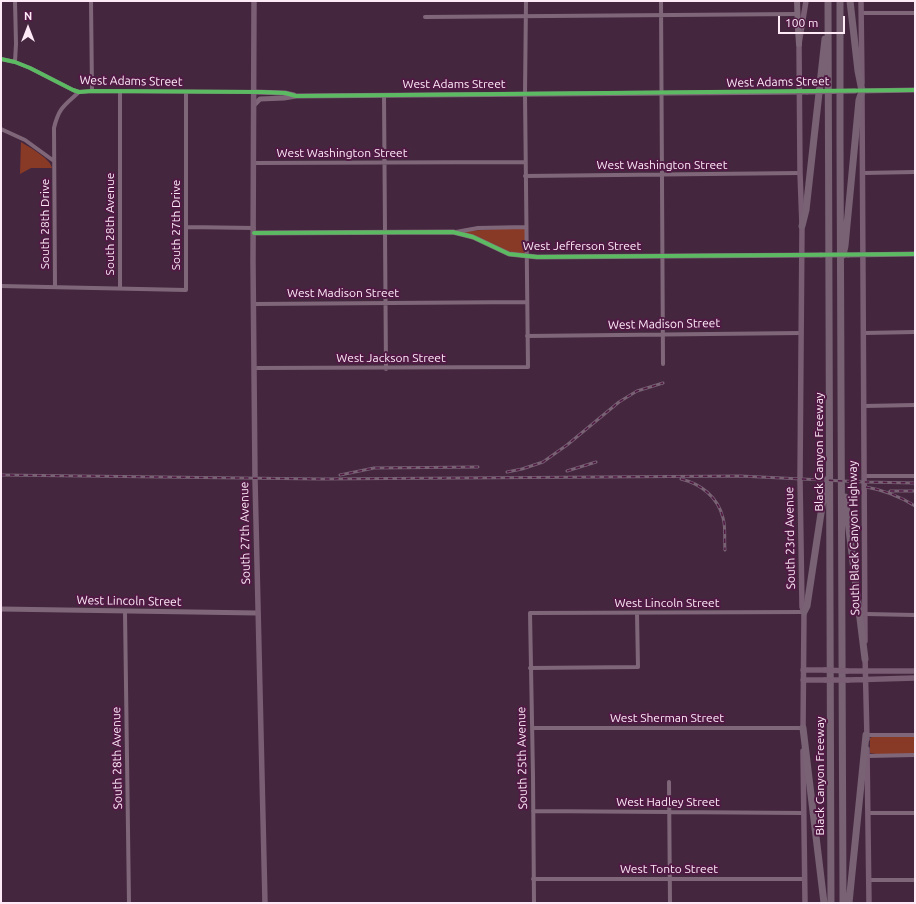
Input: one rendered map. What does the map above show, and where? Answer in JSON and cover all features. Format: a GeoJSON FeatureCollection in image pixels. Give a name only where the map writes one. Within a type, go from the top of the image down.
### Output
{"type":"FeatureCollection","features":[{"type":"Feature","properties":{"kind":"highway","name":"Black Canyon Freeway"},"geometry":{"type":"LineString","coordinates":[[828,1],[831,903]]}},
{"type":"Feature","properties":{"kind":"highway","name":"Black Canyon Freeway"},"geometry":{"type":"LineString","coordinates":[[840,1],[843,903]]}},
{"type":"Feature","properties":{"kind":"highway"},"geometry":{"type":"LineString","coordinates":[[840,265],[845,246],[859,100],[858,71],[850,1]]}},
{"type":"Feature","properties":{"kind":"highway"},"geometry":{"type":"LineString","coordinates":[[802,226],[806,210],[828,20]]}},
{"type":"Feature","properties":{"kind":"highway"},"geometry":{"type":"LineString","coordinates":[[804,612],[807,606],[830,452]]}},
{"type":"Feature","properties":{"kind":"highway"},"geometry":{"type":"LineString","coordinates":[[841,462],[865,659]]}},
{"type":"Feature","properties":{"kind":"highway"},"geometry":{"type":"LineString","coordinates":[[803,728],[824,903]]}},
{"type":"Feature","properties":{"kind":"highway"},"geometry":{"type":"LineString","coordinates":[[848,903],[866,735]]}},
{"type":"Feature","properties":{"kind":"main road","name":"South 27th Avenue"},"geometry":{"type":"LineString","coordinates":[[254,1],[254,368],[257,612],[265,903]]}},
{"type":"Feature","properties":{"kind":"main road"},"geometry":{"type":"LineString","coordinates":[[797,1],[799,44]]}},
{"type":"Feature","properties":{"kind":"main road","name":"South 23rd Avenue"},"geometry":{"type":"LineString","coordinates":[[805,903],[803,813],[804,612],[802,607],[800,479],[802,226],[799,44],[806,1]]}},
{"type":"Feature","properties":{"kind":"main road","name":"South Black Canyon Highway"},"geometry":{"type":"LineString","coordinates":[[861,1],[859,91],[862,173],[864,333],[865,659],[866,735],[868,756],[869,903]]}},
{"type":"Feature","properties":{"kind":"main road"},"geometry":{"type":"LineString","coordinates":[[803,670],[915,671]]}},
{"type":"Feature","properties":{"kind":"main road"},"geometry":{"type":"LineString","coordinates":[[803,680],[915,678]]}},
{"type":"Feature","properties":{"kind":"street"},"geometry":{"type":"LineString","coordinates":[[15,1],[15,62]]}},
{"type":"Feature","properties":{"kind":"street"},"geometry":{"type":"LineString","coordinates":[[92,1],[92,91]]}},
{"type":"Feature","properties":{"kind":"street"},"geometry":{"type":"LineString","coordinates":[[526,1],[525,176],[528,336]]}},
{"type":"Feature","properties":{"kind":"street"},"geometry":{"type":"LineString","coordinates":[[660,1],[663,364]]}},
{"type":"Feature","properties":{"kind":"street"},"geometry":{"type":"LineString","coordinates":[[861,13],[915,13]]}},
{"type":"Feature","properties":{"kind":"street"},"geometry":{"type":"LineString","coordinates":[[425,17],[797,14]]}},
{"type":"Feature","properties":{"kind":"street","name":"West Adams Street"},"geometry":{"type":"LineString","coordinates":[[1,59],[15,62],[30,68],[67,88],[79,92],[254,92],[285,93],[296,96]]}},
{"type":"Feature","properties":{"kind":"street","name":"West Adams Street"},"geometry":{"type":"LineString","coordinates":[[254,105],[260,99],[296,96],[915,90]]}},
{"type":"Feature","properties":{"kind":"street","name":"South 28th Avenue"},"geometry":{"type":"LineString","coordinates":[[120,91],[120,288]]}},
{"type":"Feature","properties":{"kind":"street","name":"West Adams Street"},"geometry":{"type":"LineString","coordinates":[[64,105],[79,92]]}},
{"type":"Feature","properties":{"kind":"street","name":"South 27th Drive"},"geometry":{"type":"LineString","coordinates":[[120,288],[186,290],[186,92]]}},
{"type":"Feature","properties":{"kind":"street"},"geometry":{"type":"LineString","coordinates":[[384,95],[386,368]]}},
{"type":"Feature","properties":{"kind":"street","name":"South 28th Drive"},"geometry":{"type":"LineString","coordinates":[[55,287],[54,128],[56,119],[64,105]]}},
{"type":"Feature","properties":{"kind":"street"},"geometry":{"type":"LineString","coordinates":[[1,129],[25,140],[54,160]]}},
{"type":"Feature","properties":{"kind":"street","name":"West Washington Street"},"geometry":{"type":"LineString","coordinates":[[254,163],[525,162]]}},
{"type":"Feature","properties":{"kind":"street"},"geometry":{"type":"LineString","coordinates":[[862,173],[915,172]]}},
{"type":"Feature","properties":{"kind":"street","name":"West Washington Street"},"geometry":{"type":"LineString","coordinates":[[525,176],[800,173]]}},
{"type":"Feature","properties":{"kind":"street","name":"West Jefferson Street"},"geometry":{"type":"LineString","coordinates":[[186,227],[254,231],[385,232],[453,232],[478,228],[526,227]]}},
{"type":"Feature","properties":{"kind":"street","name":"West Jefferson Street"},"geometry":{"type":"LineString","coordinates":[[453,232],[473,237],[509,254],[526,256],[915,254]]}},
{"type":"Feature","properties":{"kind":"street"},"geometry":{"type":"LineString","coordinates":[[1,286],[120,288]]}},
{"type":"Feature","properties":{"kind":"street","name":"West Madison Street"},"geometry":{"type":"LineString","coordinates":[[254,304],[527,302]]}},
{"type":"Feature","properties":{"kind":"street"},"geometry":{"type":"LineString","coordinates":[[864,333],[915,332]]}},
{"type":"Feature","properties":{"kind":"street","name":"West Madison Street"},"geometry":{"type":"LineString","coordinates":[[528,336],[801,333]]}},
{"type":"Feature","properties":{"kind":"street","name":"West Jackson Street"},"geometry":{"type":"LineString","coordinates":[[254,368],[528,368],[528,336]]}},
{"type":"Feature","properties":{"kind":"street"},"geometry":{"type":"LineString","coordinates":[[864,406],[915,405]]}},
{"type":"Feature","properties":{"kind":"street"},"geometry":{"type":"LineString","coordinates":[[864,476],[915,476]]}},
{"type":"Feature","properties":{"kind":"street","name":"West Lincoln Street"},"geometry":{"type":"LineString","coordinates":[[1,609],[125,612],[257,612]]}},
{"type":"Feature","properties":{"kind":"street","name":"South 28th Avenue"},"geometry":{"type":"LineString","coordinates":[[125,612],[129,903]]}},
{"type":"Feature","properties":{"kind":"street","name":"West Lincoln Street"},"geometry":{"type":"LineString","coordinates":[[530,613],[804,612]]}},
{"type":"Feature","properties":{"kind":"street","name":"South 25th Avenue"},"geometry":{"type":"LineString","coordinates":[[530,613],[534,903]]}},
{"type":"Feature","properties":{"kind":"street"},"geometry":{"type":"LineString","coordinates":[[530,668],[638,667],[637,613]]}},
{"type":"Feature","properties":{"kind":"street"},"geometry":{"type":"LineString","coordinates":[[866,614],[915,615]]}},
{"type":"Feature","properties":{"kind":"street","name":"West Sherman Street"},"geometry":{"type":"LineString","coordinates":[[532,728],[803,728]]}},
{"type":"Feature","properties":{"kind":"street"},"geometry":{"type":"LineString","coordinates":[[866,735],[915,735]]}},
{"type":"Feature","properties":{"kind":"street"},"geometry":{"type":"LineString","coordinates":[[868,756],[915,755]]}},
{"type":"Feature","properties":{"kind":"street"},"geometry":{"type":"LineString","coordinates":[[669,782],[670,903]]}},
{"type":"Feature","properties":{"kind":"street","name":"West Hadley Street"},"geometry":{"type":"LineString","coordinates":[[533,811],[803,813]]}},
{"type":"Feature","properties":{"kind":"street"},"geometry":{"type":"LineString","coordinates":[[868,813],[915,813]]}},
{"type":"Feature","properties":{"kind":"street","name":"West Tonto Street"},"geometry":{"type":"LineString","coordinates":[[533,879],[804,880]]}},
{"type":"Feature","properties":{"kind":"street"},"geometry":{"type":"LineString","coordinates":[[868,880],[915,880]]}},
{"type":"Feature","properties":{"kind":"shaded area"},"geometry":{"type":"Polygon","coordinates":[[[21,142],[47,160],[52,168],[31,168],[20,174],[21,142]]]}},
{"type":"Feature","properties":{"kind":"shaded area"},"geometry":{"type":"Polygon","coordinates":[[[526,227],[527,256],[495,248],[453,232],[526,227]]]}},
{"type":"Feature","properties":{"kind":"shaded area"},"geometry":{"type":"Polygon","coordinates":[[[915,736],[915,754],[870,753],[870,738],[872,737],[915,736]]]}},
{"type":"Feature","properties":{"kind":"railway"},"geometry":{"type":"LineString","coordinates":[[507,472],[543,462],[567,445],[619,402],[637,391],[663,383]]}},
{"type":"Feature","properties":{"kind":"railway"},"geometry":{"type":"LineString","coordinates":[[567,471],[596,462]]}},
{"type":"Feature","properties":{"kind":"railway"},"geometry":{"type":"LineString","coordinates":[[340,475],[374,468],[478,467]]}},
{"type":"Feature","properties":{"kind":"railway"},"geometry":{"type":"LineString","coordinates":[[1,475],[321,479],[740,476],[915,483]]}},
{"type":"Feature","properties":{"kind":"railway"},"geometry":{"type":"LineString","coordinates":[[681,479],[695,484],[708,492],[721,510],[725,530],[725,550]]}},
{"type":"Feature","properties":{"kind":"railway"},"geometry":{"type":"LineString","coordinates":[[866,487],[891,494],[915,506]]}},
{"type":"Feature","properties":{"kind":"railway"},"geometry":{"type":"LineString","coordinates":[[890,491],[915,491]]}},
{"type":"Feature","properties":{"kind":"cycle path"},"geometry":{"type":"LineString","coordinates":[[1,59],[15,62],[30,68],[79,92],[262,92],[285,93],[296,96],[915,90]]}},
{"type":"Feature","properties":{"kind":"cycle path"},"geometry":{"type":"LineString","coordinates":[[254,233],[453,232],[473,237],[509,254],[537,257],[915,254]]}}]}
